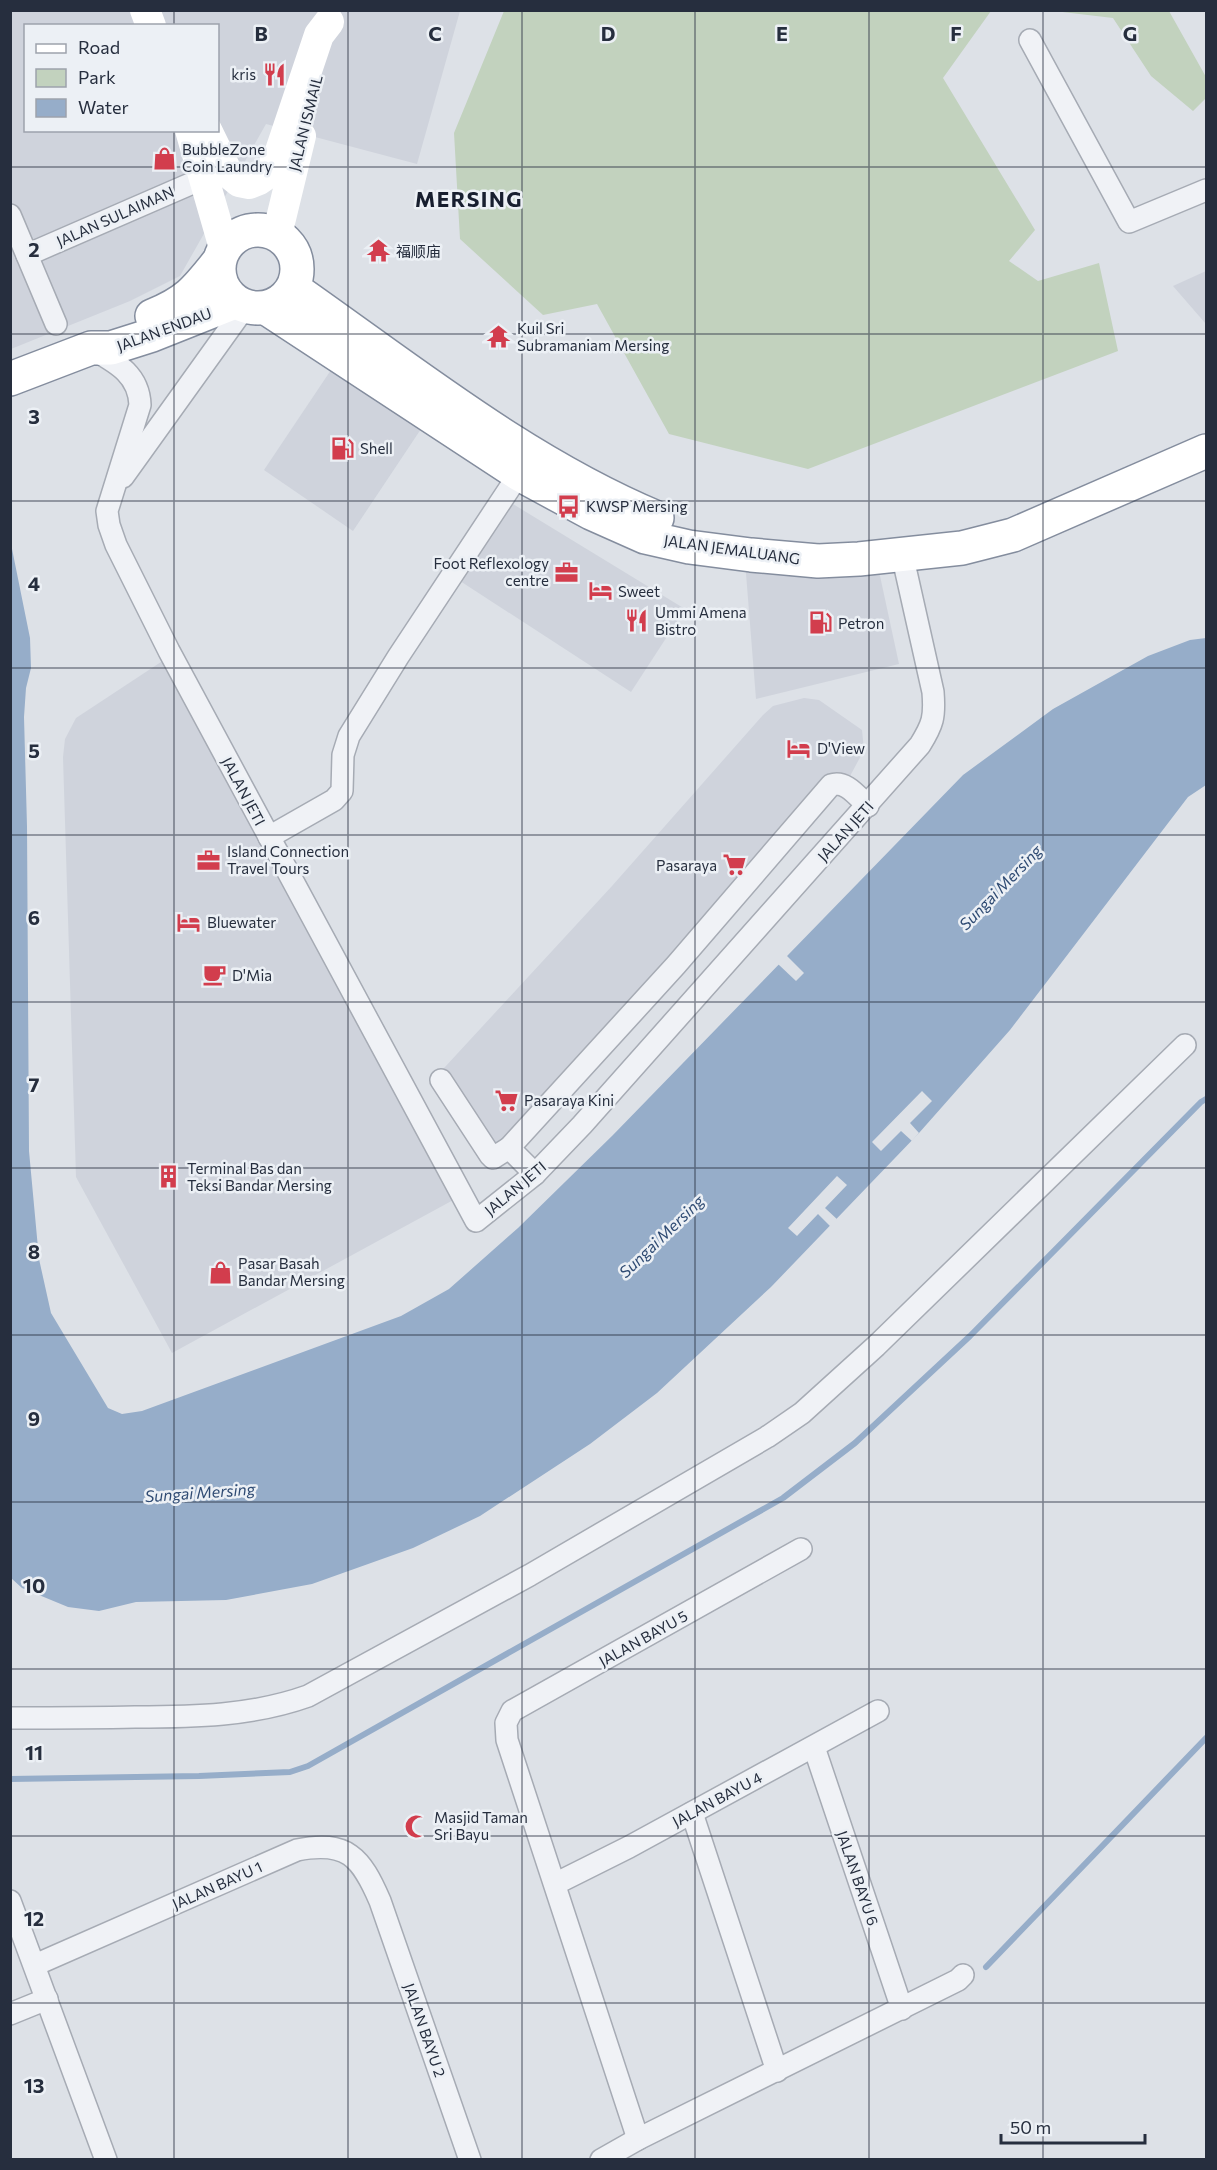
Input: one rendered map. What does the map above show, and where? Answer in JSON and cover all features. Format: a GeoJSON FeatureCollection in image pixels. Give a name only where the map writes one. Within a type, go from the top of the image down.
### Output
{"type":"FeatureCollection","features":[{"type":"Feature","properties":{"kind":"highway"},"geometry":{"type":"LineString","coordinates":[[255,229],[267,230],[290,246],[297,262],[293,288],[276,305],[249,306],[225,291],[219,277],[221,255],[234,237],[255,229]]}},
{"type":"Feature","properties":{"kind":"highway","name":"JALAN ENDAU"},"geometry":{"type":"LineString","coordinates":[[91,348],[106,334],[180,304],[196,290],[221,255]]}},
{"type":"Feature","properties":{"kind":"highway","name":"JALAN JEMALUANG"},"geometry":{"type":"LineString","coordinates":[[293,288],[519,447],[631,507],[660,519],[694,527],[817,541],[855,540],[958,528],[1008,516],[1206,429]]}},
{"type":"Feature","properties":{"kind":"highway","name":"JALAN ENDAU"},"geometry":{"type":"LineString","coordinates":[[10,379],[91,348],[111,348],[249,306]]}},
{"type":"Feature","properties":{"kind":"highway","name":"JALAN JEMALUANG"},"geometry":{"type":"LineString","coordinates":[[249,306],[519,474],[591,513],[645,537],[688,547],[818,561],[962,548],[1013,535],[1206,451]]}},
{"type":"Feature","properties":{"kind":"street"},"geometry":{"type":"LineString","coordinates":[[145,10],[151,24]]}},
{"type":"Feature","properties":{"kind":"street"},"geometry":{"type":"LineString","coordinates":[[208,132],[228,173],[239,183],[249,184],[269,173],[280,151],[319,35],[331,16]]}},
{"type":"Feature","properties":{"kind":"street","name":"JALAN ISMAIL"},"geometry":{"type":"LineString","coordinates":[[277,235],[331,16]]}},
{"type":"Feature","properties":{"kind":"street"},"geometry":{"type":"LineString","coordinates":[[1030,40],[1129,222],[1206,190]]}},
{"type":"Feature","properties":{"kind":"street"},"geometry":{"type":"LineString","coordinates":[[191,132],[204,178],[221,255]]}},
{"type":"Feature","properties":{"kind":"street","name":"JALAN SULAIMAN"},"geometry":{"type":"LineString","coordinates":[[27,255],[204,178]]}},
{"type":"Feature","properties":{"kind":"street"},"geometry":{"type":"LineString","coordinates":[[10,215],[56,324]]}},
{"type":"Feature","properties":{"kind":"street"},"geometry":{"type":"LineString","coordinates":[[111,494],[249,306]]}},
{"type":"Feature","properties":{"kind":"street","name":"JALAN JETI"},"geometry":{"type":"LineString","coordinates":[[91,348],[120,365],[131,376],[140,395],[140,405],[107,511],[116,545],[169,651],[476,1221],[535,1174],[582,1125],[920,745],[933,724],[935,711],[933,692],[902,554]]}},
{"type":"Feature","properties":{"kind":"street"},"geometry":{"type":"LineString","coordinates":[[269,837],[334,800],[342,791],[343,755],[349,736],[398,657],[519,474]]}},
{"type":"Feature","properties":{"kind":"street"},"geometry":{"type":"LineString","coordinates":[[441,1080],[490,1155],[493,1158],[498,1157],[509,1148],[676,965],[831,785],[844,784],[867,806]]}},
{"type":"Feature","properties":{"kind":"street"},"geometry":{"type":"LineString","coordinates":[[10,1718],[193,1717],[250,1712],[283,1705],[308,1696],[530,1575],[691,1479],[767,1437],[802,1413],[876,1346],[1185,1045]]}},
{"type":"Feature","properties":{"kind":"street"},"geometry":{"type":"LineString","coordinates":[[509,1148],[535,1174]]}},
{"type":"Feature","properties":{"kind":"street","name":"JALAN BAYU 5"},"geometry":{"type":"LineString","coordinates":[[555,1884],[507,1740],[506,1723],[512,1711],[801,1549]]}},
{"type":"Feature","properties":{"kind":"street","name":"JALAN BAYU 4"},"geometry":{"type":"LineString","coordinates":[[555,1884],[814,1748],[878,1711]]}},
{"type":"Feature","properties":{"kind":"street","name":"JALAN BAYU 6"},"geometry":{"type":"LineString","coordinates":[[814,1748],[902,2009]]}},
{"type":"Feature","properties":{"kind":"street"},"geometry":{"type":"LineString","coordinates":[[692,1813],[777,2071]]}},
{"type":"Feature","properties":{"kind":"street","name":"JALAN BAYU 1"},"geometry":{"type":"LineString","coordinates":[[35,1965],[297,1850],[318,1846],[336,1848],[353,1857],[368,1873],[380,1901]]}},
{"type":"Feature","properties":{"kind":"street"},"geometry":{"type":"LineString","coordinates":[[555,1884],[638,2139]]}},
{"type":"Feature","properties":{"kind":"street"},"geometry":{"type":"LineString","coordinates":[[10,1901],[106,2160]]}},
{"type":"Feature","properties":{"kind":"street","name":"JALAN BAYU 2"},"geometry":{"type":"LineString","coordinates":[[380,1901],[470,2160]]}},
{"type":"Feature","properties":{"kind":"street"},"geometry":{"type":"LineString","coordinates":[[601,2160],[638,2139],[902,2009],[958,1980],[963,1975]]}},
{"type":"Feature","properties":{"kind":"street"},"geometry":{"type":"LineString","coordinates":[[10,2014],[47,1999]]}},
{"type":"Feature","properties":{"kind":"shaded area"},"geometry":{"type":"Polygon","coordinates":[[[11,11],[460,11],[417,164],[266,124],[180,276],[130,301],[11,349],[11,11]]]}},
{"type":"Feature","properties":{"kind":"shaded area"},"geometry":{"type":"Polygon","coordinates":[[[1206,271],[1206,324],[1173,286],[1206,271]]]}},
{"type":"Feature","properties":{"kind":"shaded area"},"geometry":{"type":"Polygon","coordinates":[[[333,367],[423,426],[353,531],[264,470],[333,367]]]}},
{"type":"Feature","properties":{"kind":"shaded area"},"geometry":{"type":"Polygon","coordinates":[[[508,501],[685,609],[631,692],[457,579],[508,501]]]}},
{"type":"Feature","properties":{"kind":"shaded area"},"geometry":{"type":"Polygon","coordinates":[[[745,561],[877,562],[899,664],[756,699],[745,561]]]}},
{"type":"Feature","properties":{"kind":"shaded area"},"geometry":{"type":"Polygon","coordinates":[[[164,660],[457,1198],[172,1353],[76,1177],[63,757],[65,739],[76,718],[164,660]]]}},
{"type":"Feature","properties":{"kind":"shaded area"},"geometry":{"type":"Polygon","coordinates":[[[804,698],[819,700],[862,730],[864,750],[849,778],[506,1158],[433,1080],[612,886],[763,715],[773,706],[804,698]]]}},
{"type":"Feature","properties":{"kind":"green space"},"geometry":{"type":"Polygon","coordinates":[[[504,11],[991,11],[943,78],[1035,230],[1009,261],[1038,281],[1099,263],[1118,351],[808,469],[669,434],[597,304],[543,315],[460,239],[454,133],[504,11]]]}},
{"type":"Feature","properties":{"kind":"green space"},"geometry":{"type":"Polygon","coordinates":[[[1054,11],[1169,11],[1206,77],[1206,98],[1193,111],[1151,76],[1113,18],[1054,11]]]}},
{"type":"Feature","properties":{"kind":"water","name":"Sungai Mersing"},"geometry":{"type":"Polygon","coordinates":[[[10,539],[30,638],[31,668],[26,688],[24,717],[29,1151],[39,1259],[51,1313],[108,1408],[122,1414],[142,1411],[401,1316],[449,1289],[518,1228],[613,1135],[963,775],[1053,709],[1148,656],[1190,640],[1206,638],[1206,785],[1188,797],[1010,1030],[919,1133],[771,1287],[657,1393],[590,1444],[480,1516],[413,1548],[312,1584],[226,1600],[136,1602],[99,1611],[68,1607],[22,1588],[11,1578],[10,539]]]}},
{"type":"Feature","properties":{"kind":"pier"},"geometry":{"type":"Polygon","coordinates":[[[786,955],[804,973],[796,981],[778,964],[786,955]]]}},
{"type":"Feature","properties":{"kind":"pier"},"geometry":{"type":"Polygon","coordinates":[[[922,1091],[932,1101],[910,1123],[919,1133],[912,1141],[901,1131],[881,1151],[872,1142],[922,1091]]]}},
{"type":"Feature","properties":{"kind":"pier"},"geometry":{"type":"Polygon","coordinates":[[[837,1176],[847,1185],[825,1208],[839,1221],[832,1228],[818,1214],[797,1236],[788,1228],[837,1176]]]}},
{"type":"Feature","properties":{"kind":"waterway"},"geometry":{"type":"LineString","coordinates":[[10,1779],[199,1776],[290,1772],[308,1766],[783,1498],[855,1443],[970,1336],[1206,1099]]}},
{"type":"Feature","properties":{"kind":"waterway"},"geometry":{"type":"LineString","coordinates":[[986,1967],[1206,1738]]}},
{"type":"Feature","properties":{"kind":"place","name":"kris"},"geometry":{"type":"Point","coordinates":[274,74]}},
{"type":"Feature","properties":{"kind":"place","name":"BubbleZone Coin Laundry"},"geometry":{"type":"Point","coordinates":[164,158]}},
{"type":"Feature","properties":{"kind":"place","name":"福顺庙"},"geometry":{"type":"Point","coordinates":[378,251]}},
{"type":"Feature","properties":{"kind":"place","name":"Kuil Sri Subramaniam Mersing"},"geometry":{"type":"Point","coordinates":[499,337]}},
{"type":"Feature","properties":{"kind":"place","name":"Shell"},"geometry":{"type":"Point","coordinates":[342,448]}},
{"type":"Feature","properties":{"kind":"place","name":"KWSP Mersing"},"geometry":{"type":"Point","coordinates":[568,506]}},
{"type":"Feature","properties":{"kind":"place","name":"Foot Reflexology centre"},"geometry":{"type":"Point","coordinates":[567,572]}},
{"type":"Feature","properties":{"kind":"place","name":"Sweet"},"geometry":{"type":"Point","coordinates":[600,591]}},
{"type":"Feature","properties":{"kind":"place","name":"Ummi Amena Bistro"},"geometry":{"type":"Point","coordinates":[637,621]}},
{"type":"Feature","properties":{"kind":"place","name":"Petron"},"geometry":{"type":"Point","coordinates":[820,623]}},
{"type":"Feature","properties":{"kind":"place","name":"D'View"},"geometry":{"type":"Point","coordinates":[799,748]}},
{"type":"Feature","properties":{"kind":"place","name":"Island Connection Travel Tours"},"geometry":{"type":"Point","coordinates":[209,860]}},
{"type":"Feature","properties":{"kind":"place","name":"Pasaraya"},"geometry":{"type":"Point","coordinates":[735,865]}},
{"type":"Feature","properties":{"kind":"place","name":"Bluewater"},"geometry":{"type":"Point","coordinates":[189,922]}},
{"type":"Feature","properties":{"kind":"place","name":"D'Mia"},"geometry":{"type":"Point","coordinates":[214,975]}},
{"type":"Feature","properties":{"kind":"place","name":"Pasaraya Kini"},"geometry":{"type":"Point","coordinates":[506,1100]}},
{"type":"Feature","properties":{"kind":"place","name":"Terminal Bas dan Teksi Bandar Mersing"},"geometry":{"type":"Point","coordinates":[169,1177]}},
{"type":"Feature","properties":{"kind":"place","name":"Pasar Basah Bandar Mersing"},"geometry":{"type":"Point","coordinates":[220,1272]}},
{"type":"Feature","properties":{"kind":"place","name":"Masjid Taman Sri Bayu"},"geometry":{"type":"Point","coordinates":[416,1826]}},
{"type":"Feature","properties":{"kind":"district","name":"MERSING"},"geometry":{"type":"Point","coordinates":[469,198]}}]}
